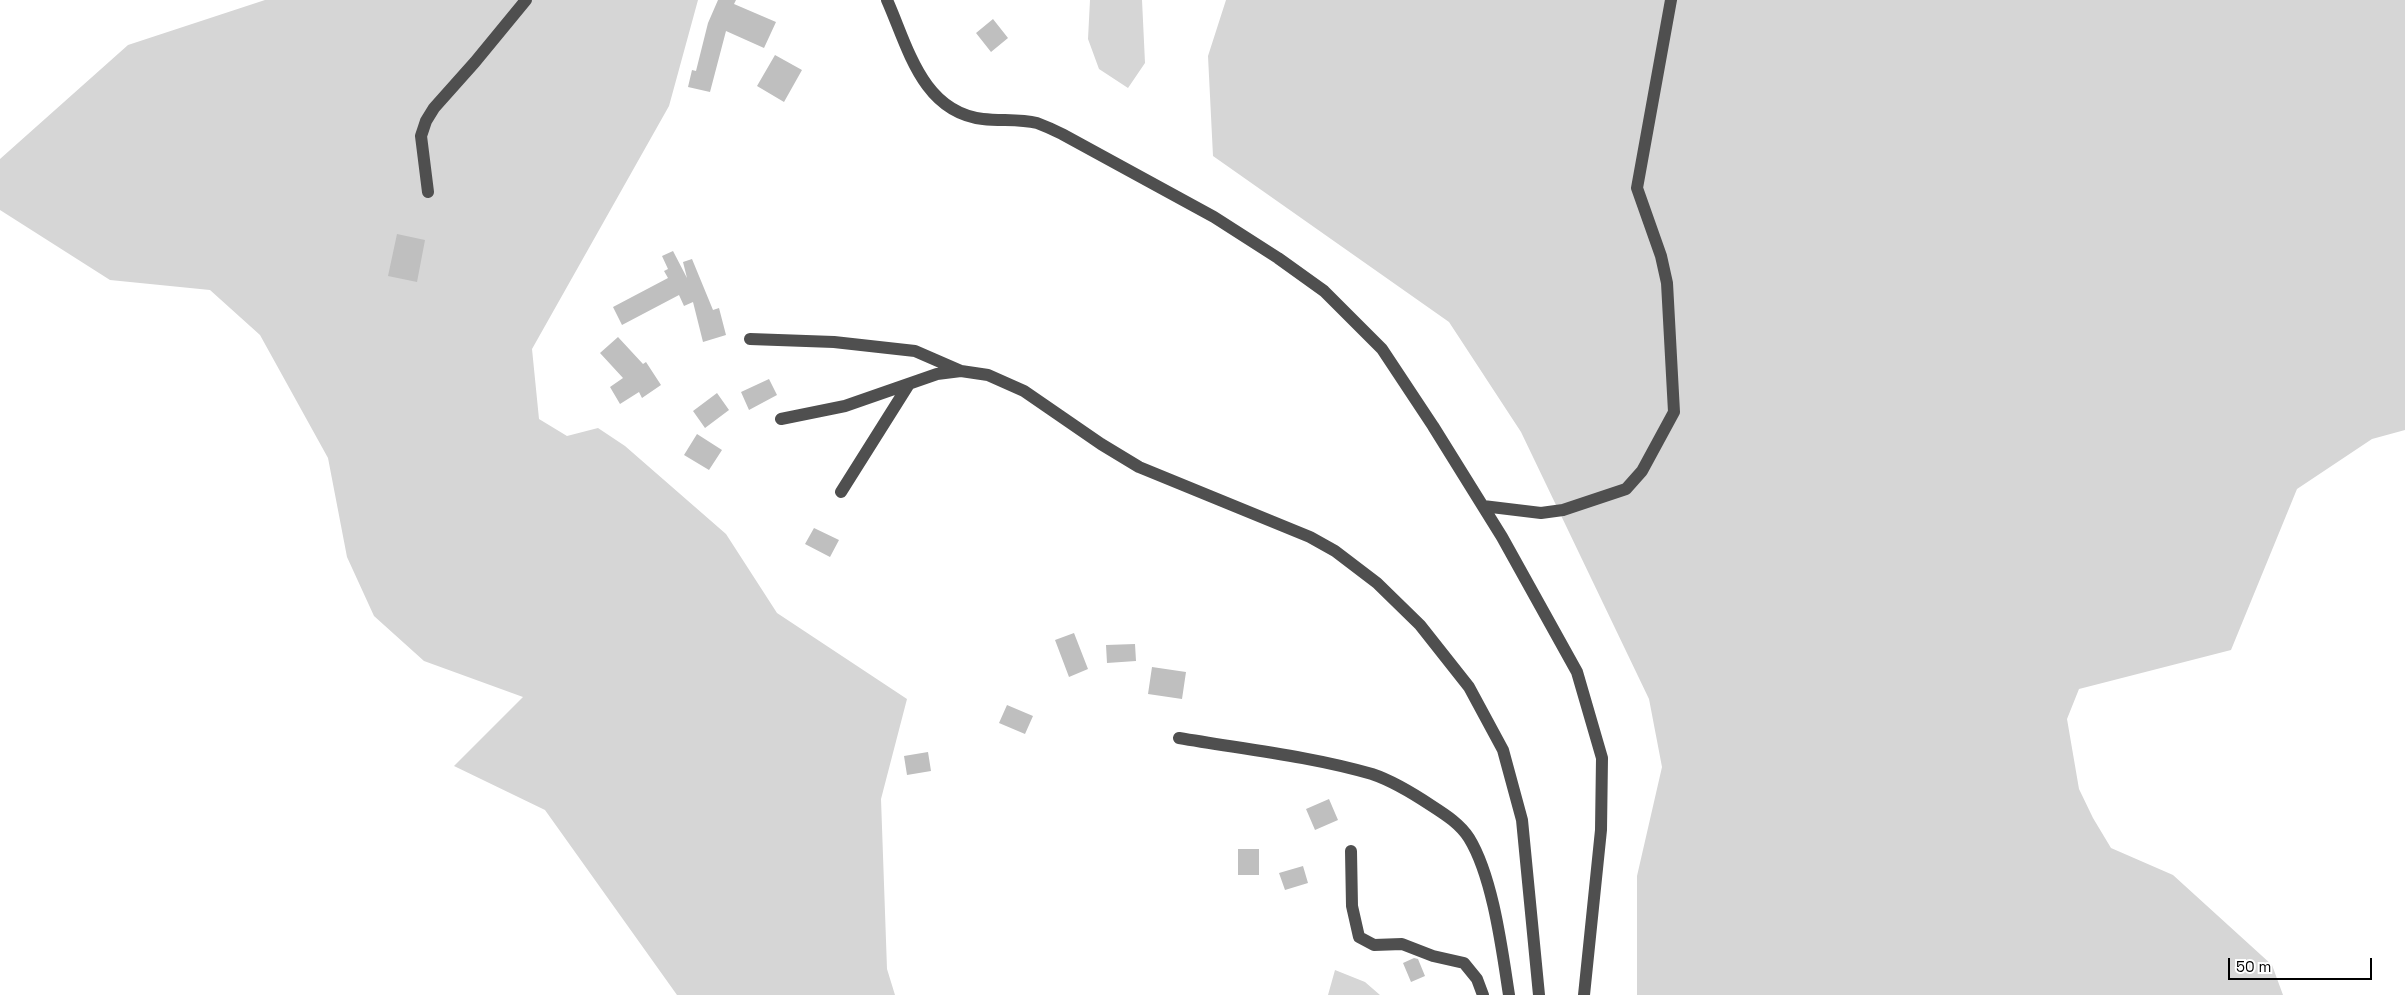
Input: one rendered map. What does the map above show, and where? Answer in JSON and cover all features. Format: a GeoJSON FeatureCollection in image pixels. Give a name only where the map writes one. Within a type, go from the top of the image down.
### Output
{"type":"FeatureCollection","features":[{"type":"Feature","properties":{"kind":"street"},"geometry":{"type":"LineString","coordinates":[[428,192],[422,136],[426,121],[434,108],[526,0]]}},
{"type":"Feature","properties":{"kind":"street"},"geometry":{"type":"LineString","coordinates":[[887,0],[923,82],[933,95],[945,105],[981,118],[1037,123],[1062,134],[1214,218],[1278,258],[1324,291],[1382,349],[1404,380],[1483,506],[1577,672],[1602,758],[1602,830],[1584,995]]}},
{"type":"Feature","properties":{"kind":"street"},"geometry":{"type":"LineString","coordinates":[[1483,506],[1541,513],[1563,510],[1626,489],[1642,471],[1674,412],[1667,283],[1662,256],[1636,188],[1671,0]]}},
{"type":"Feature","properties":{"kind":"street"},"geometry":{"type":"LineString","coordinates":[[750,339],[834,342],[898,348],[921,353],[961,371]]}},
{"type":"Feature","properties":{"kind":"street"},"geometry":{"type":"LineString","coordinates":[[781,419],[845,406],[937,374],[961,371],[988,375],[1024,390],[1100,444],[1139,467],[1310,537],[1335,551],[1377,583],[1420,625],[1469,687],[1503,750],[1522,820],[1539,995]]}},
{"type":"Feature","properties":{"kind":"street"},"geometry":{"type":"LineString","coordinates":[[841,492],[909,384]]}},
{"type":"Feature","properties":{"kind":"street"},"geometry":{"type":"LineString","coordinates":[[1179,738],[1318,762],[1374,775],[1415,795],[1450,817],[1469,838],[1487,880],[1502,947],[1509,995]]}},
{"type":"Feature","properties":{"kind":"street"},"geometry":{"type":"LineString","coordinates":[[1351,851],[1352,906],[1360,937],[1374,945],[1402,944],[1433,956],[1464,963],[1476,979],[1483,995]]}},
{"type":"Feature","properties":{"kind":"shaded area"},"geometry":{"type":"Polygon","coordinates":[[[265,0],[698,0],[669,106],[532,349],[539,419],[567,436],[598,428],[625,446],[726,534],[777,613],[907,699],[881,799],[887,969],[895,995],[677,995],[545,810],[454,766],[523,697],[424,661],[374,616],[347,557],[328,458],[260,335],[210,290],[110,280],[0,210],[0,159],[128,45],[265,0]]]}},
{"type":"Feature","properties":{"kind":"shaded area"},"geometry":{"type":"Polygon","coordinates":[[[1090,0],[1142,0],[1145,63],[1128,88],[1099,69],[1088,39],[1090,0]]]}},
{"type":"Feature","properties":{"kind":"shaded area"},"geometry":{"type":"Polygon","coordinates":[[[1226,0],[2405,0],[2405,430],[2372,439],[2297,489],[2231,650],[2079,689],[2067,719],[2079,789],[2093,818],[2111,848],[2173,875],[2272,965],[2283,995],[1637,995],[1637,876],[1662,767],[1649,699],[1521,432],[1449,322],[1213,156],[1208,56],[1226,0]]]}},
{"type":"Feature","properties":{"kind":"shaded area"},"geometry":{"type":"Polygon","coordinates":[[[1335,970],[1365,982],[1380,995],[1328,995],[1335,970]]]}},
{"type":"Feature","properties":{"kind":"building"},"geometry":{"type":"Polygon","coordinates":[[[718,0],[736,0],[734,4],[776,22],[764,48],[726,31],[710,92],[688,87],[692,70],[696,71],[708,23],[718,0]]]}},
{"type":"Feature","properties":{"kind":"building"},"geometry":{"type":"Polygon","coordinates":[[[993,19],[1008,38],[991,52],[976,33],[993,19]]]}},
{"type":"Feature","properties":{"kind":"building"},"geometry":{"type":"Polygon","coordinates":[[[775,55],[802,70],[784,102],[757,86],[775,55]]]}},
{"type":"Feature","properties":{"kind":"building"},"geometry":{"type":"Polygon","coordinates":[[[397,234],[425,240],[417,282],[388,276],[397,234]]]}},
{"type":"Feature","properties":{"kind":"building"},"geometry":{"type":"Polygon","coordinates":[[[673,251],[687,278],[683,262],[692,259],[713,310],[719,308],[726,335],[703,342],[693,302],[684,306],[679,295],[622,325],[613,307],[668,278],[664,271],[668,269],[662,256],[673,251]]]}},
{"type":"Feature","properties":{"kind":"building"},"geometry":{"type":"Polygon","coordinates":[[[618,337],[643,364],[646,362],[661,385],[642,398],[639,392],[620,404],[610,387],[623,378],[600,353],[618,337]]]}},
{"type":"Feature","properties":{"kind":"building"},"geometry":{"type":"Polygon","coordinates":[[[769,379],[777,395],[749,410],[741,392],[769,379]]]}},
{"type":"Feature","properties":{"kind":"building"},"geometry":{"type":"Polygon","coordinates":[[[717,393],[729,410],[705,428],[693,411],[717,393]]]}},
{"type":"Feature","properties":{"kind":"building"},"geometry":{"type":"Polygon","coordinates":[[[697,434],[722,450],[709,470],[684,455],[697,434]]]}},
{"type":"Feature","properties":{"kind":"building"},"geometry":{"type":"Polygon","coordinates":[[[814,528],[839,540],[830,557],[805,544],[814,528]]]}},
{"type":"Feature","properties":{"kind":"building"},"geometry":{"type":"Polygon","coordinates":[[[1074,633],[1088,669],[1069,677],[1055,640],[1074,633]]]}},
{"type":"Feature","properties":{"kind":"building"},"geometry":{"type":"Polygon","coordinates":[[[1135,644],[1136,661],[1107,663],[1106,645],[1135,644]]]}},
{"type":"Feature","properties":{"kind":"building"},"geometry":{"type":"Polygon","coordinates":[[[1152,667],[1186,672],[1182,699],[1148,694],[1152,667]]]}},
{"type":"Feature","properties":{"kind":"building"},"geometry":{"type":"Polygon","coordinates":[[[1007,705],[1033,716],[1025,734],[999,723],[1007,705]]]}},
{"type":"Feature","properties":{"kind":"building"},"geometry":{"type":"Polygon","coordinates":[[[928,752],[931,771],[907,775],[904,756],[928,752]]]}},
{"type":"Feature","properties":{"kind":"building"},"geometry":{"type":"Polygon","coordinates":[[[1329,799],[1338,820],[1315,830],[1306,809],[1329,799]]]}},
{"type":"Feature","properties":{"kind":"building"},"geometry":{"type":"Polygon","coordinates":[[[1238,849],[1259,849],[1259,875],[1238,875],[1238,849]]]}},
{"type":"Feature","properties":{"kind":"building"},"geometry":{"type":"Polygon","coordinates":[[[1303,866],[1308,883],[1285,890],[1279,873],[1303,866]]]}},
{"type":"Feature","properties":{"kind":"building"},"geometry":{"type":"Polygon","coordinates":[[[1414,958],[1418,959],[1425,976],[1411,982],[1403,963],[1414,958]]]}}]}
